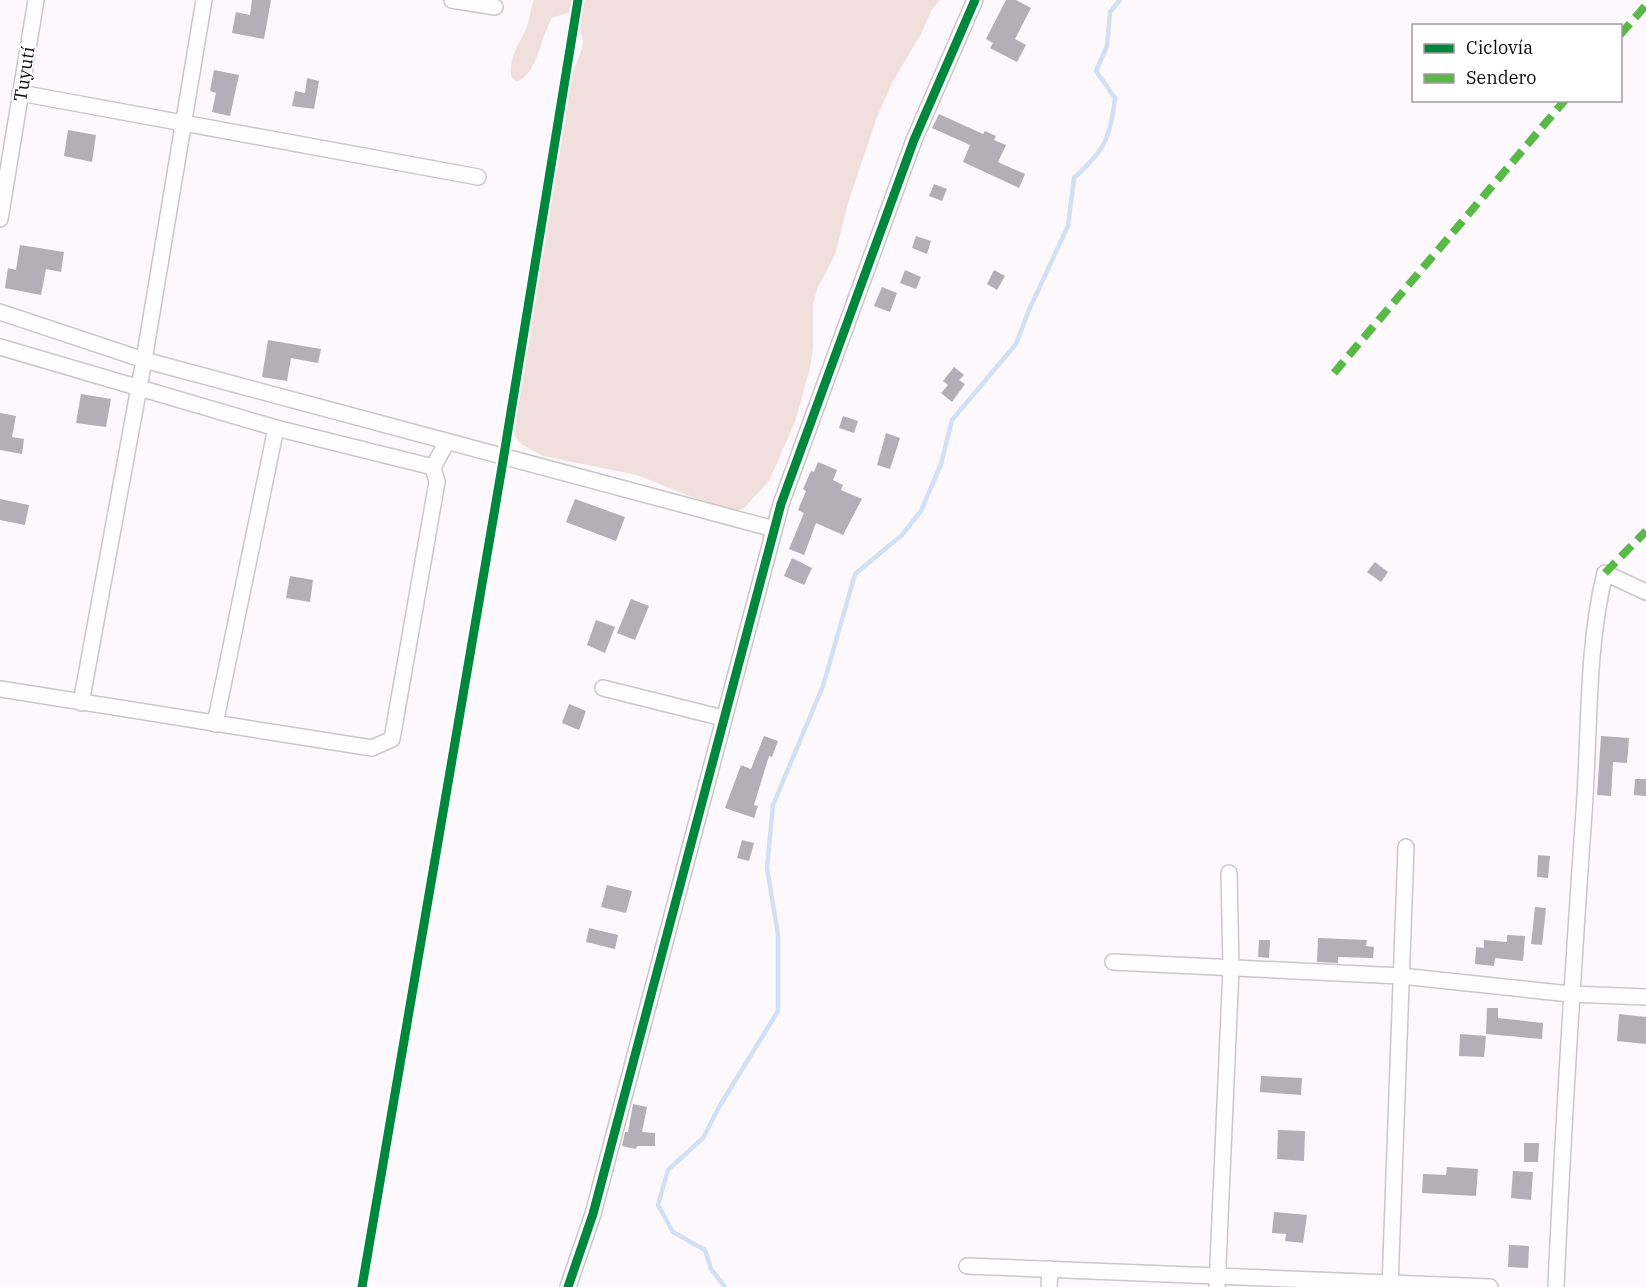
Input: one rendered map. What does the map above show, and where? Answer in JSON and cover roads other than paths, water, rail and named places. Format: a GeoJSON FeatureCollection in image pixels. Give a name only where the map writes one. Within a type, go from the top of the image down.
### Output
{"type":"FeatureCollection","features":[{"type":"Feature","properties":{"kind":"street","name":"Tuyutí"},"geometry":{"type":"LineString","coordinates":[[0,219],[36,0]]}},
{"type":"Feature","properties":{"kind":"street"},"geometry":{"type":"LineString","coordinates":[[81,703],[144,360],[204,0]]}},
{"type":"Feature","properties":{"kind":"street"},"geometry":{"type":"LineString","coordinates":[[452,0],[495,7]]}},
{"type":"Feature","properties":{"kind":"street"},"geometry":{"type":"LineString","coordinates":[[568,1287],[592,1214],[774,529],[914,140],[975,0]]}},
{"type":"Feature","properties":{"kind":"street"},"geometry":{"type":"LineString","coordinates":[[20,93],[478,177]]}},
{"type":"Feature","properties":{"kind":"street"},"geometry":{"type":"LineString","coordinates":[[0,312],[144,360],[774,529]]}},
{"type":"Feature","properties":{"kind":"street"},"geometry":{"type":"LineString","coordinates":[[0,347],[276,428],[434,467]]}},
{"type":"Feature","properties":{"kind":"street"},"geometry":{"type":"LineString","coordinates":[[215,724],[276,428]]}},
{"type":"Feature","properties":{"kind":"street"},"geometry":{"type":"LineString","coordinates":[[0,689],[372,748],[392,739],[437,482],[434,467],[447,442]]}},
{"type":"Feature","properties":{"kind":"street"},"geometry":{"type":"LineString","coordinates":[[1556,1287],[1570,994],[1584,809],[1594,616],[1605,573],[1646,592]]}},
{"type":"Feature","properties":{"kind":"street"},"geometry":{"type":"LineString","coordinates":[[603,688],[723,718]]}},
{"type":"Feature","properties":{"kind":"street"},"geometry":{"type":"LineString","coordinates":[[1390,1285],[1406,847]]}},
{"type":"Feature","properties":{"kind":"street"},"geometry":{"type":"LineString","coordinates":[[1218,1281],[1231,968],[1229,873]]}},
{"type":"Feature","properties":{"kind":"street"},"geometry":{"type":"LineString","coordinates":[[1113,962],[1401,976],[1570,994],[1646,997]]}},
{"type":"Feature","properties":{"kind":"street"},"geometry":{"type":"LineString","coordinates":[[967,1266],[1050,1269],[1218,1281],[1490,1287]]}},
{"type":"Feature","properties":{"kind":"street"},"geometry":{"type":"LineString","coordinates":[[1049,1287],[1050,1269]]}},
{"type":"Feature","properties":{"kind":"waterway"},"geometry":{"type":"LineString","coordinates":[[725,1287],[711,1269],[705,1250],[673,1232],[658,1205],[668,1170],[703,1138],[719,1107],[778,1011],[778,935],[767,868],[773,805],[823,686],[855,574],[902,535],[921,511],[941,464],[952,420],[1016,344],[1029,310],[1068,226],[1074,178],[1093,159],[1108,134],[1115,98],[1096,71],[1107,46],[1110,12],[1120,0]]}}]}
